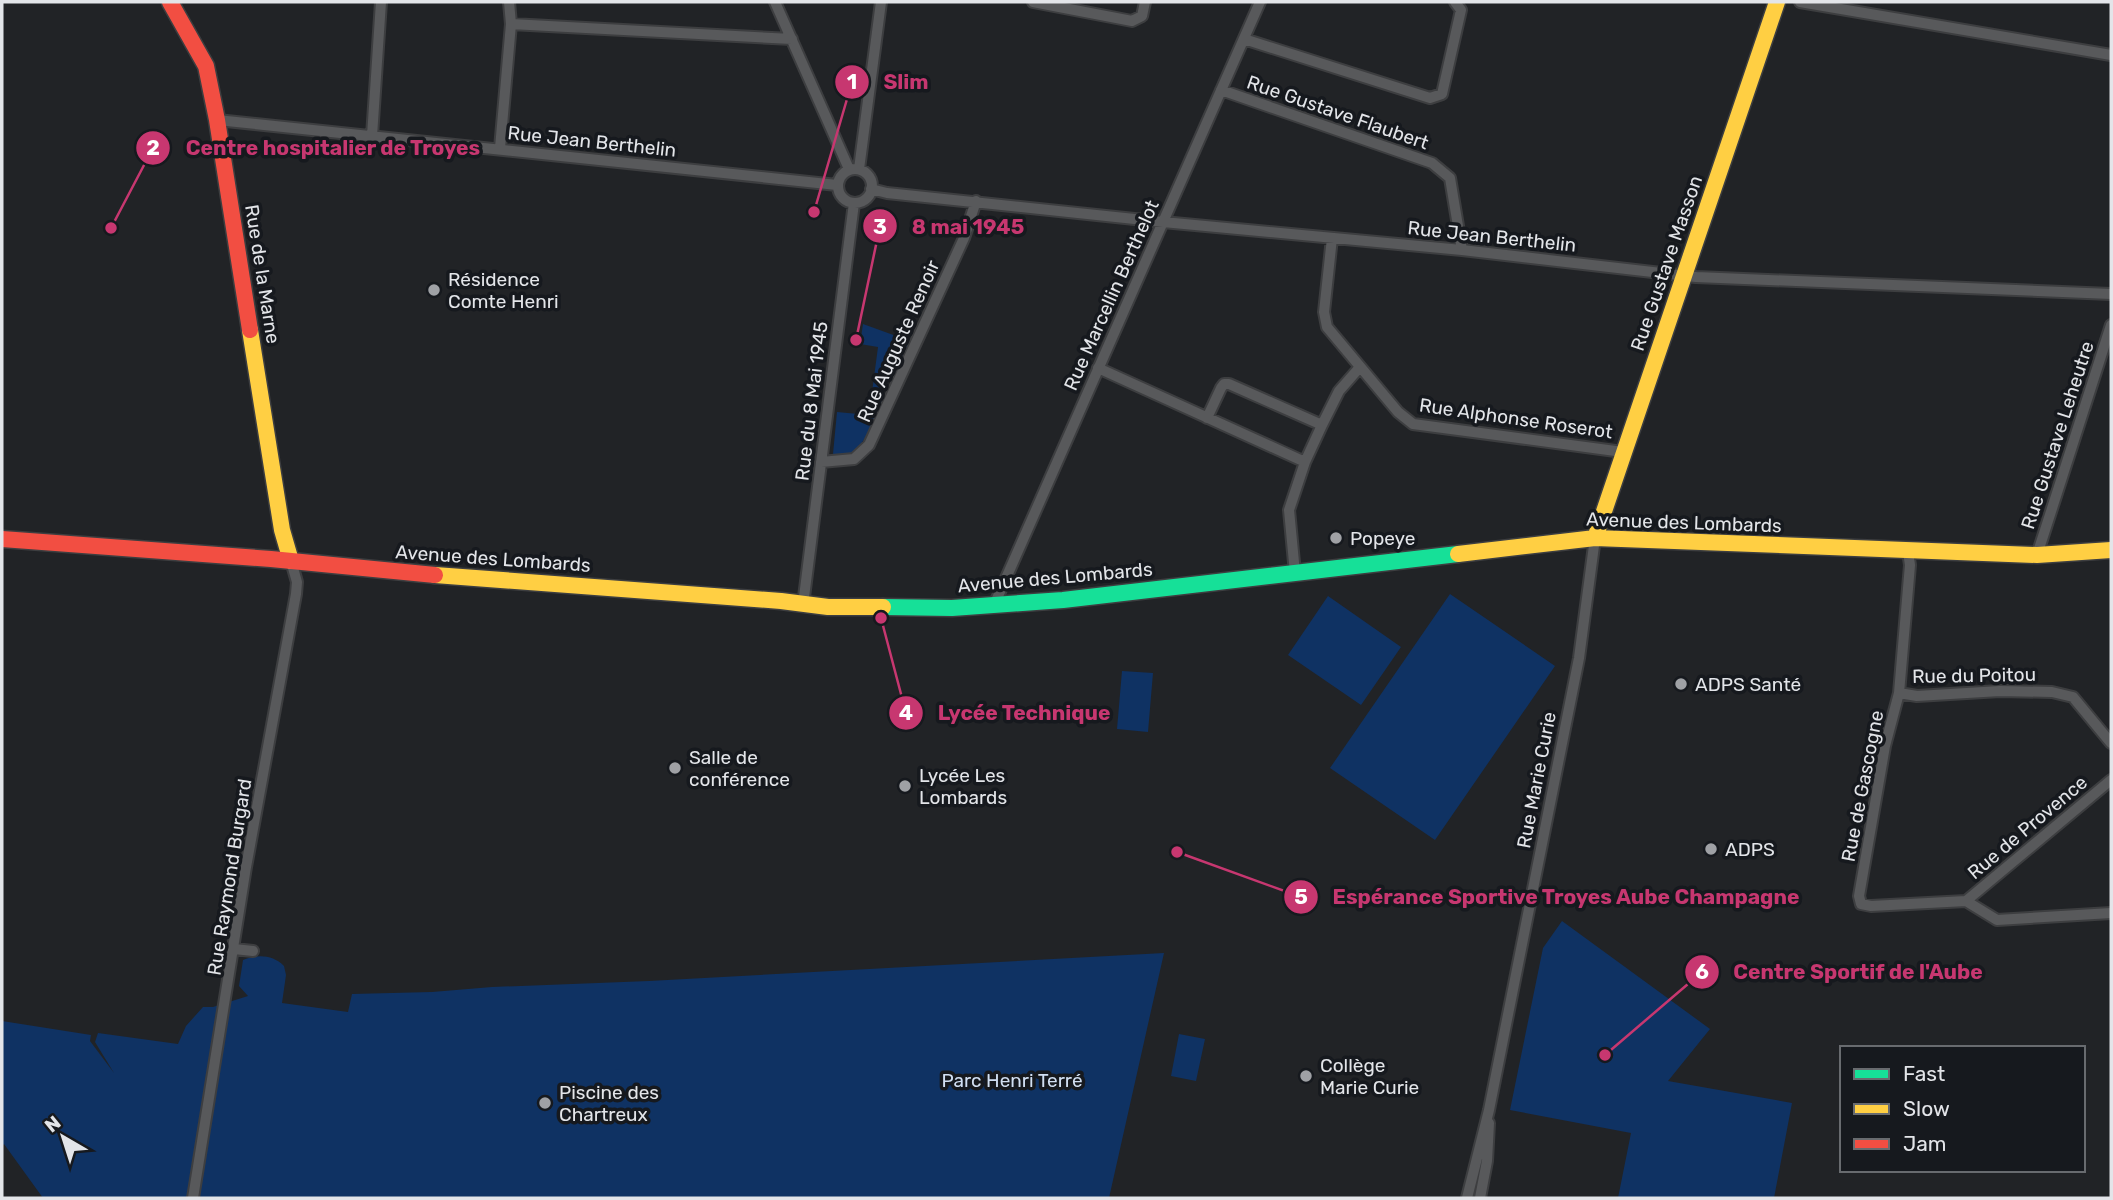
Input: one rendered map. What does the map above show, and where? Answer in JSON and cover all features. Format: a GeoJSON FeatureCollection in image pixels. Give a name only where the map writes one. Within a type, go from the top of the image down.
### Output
{"type":"FeatureCollection","features":[{"type":"Feature","properties":{"kind":"street","name":"Rue de la Marne"},"geometry":{"type":"LineString","coordinates":[[170,2],[206,66],[217,120],[282,530],[291,561]]}},
{"type":"Feature","properties":{"kind":"street"},"geometry":{"type":"LineString","coordinates":[[372,136],[381,2]]}},
{"type":"Feature","properties":{"kind":"street"},"geometry":{"type":"LineString","coordinates":[[500,148],[511,24],[509,2]]}},
{"type":"Feature","properties":{"kind":"street"},"geometry":{"type":"LineString","coordinates":[[775,2],[854,169]]}},
{"type":"Feature","properties":{"kind":"street"},"geometry":{"type":"LineString","coordinates":[[854,169],[881,2]]}},
{"type":"Feature","properties":{"kind":"street"},"geometry":{"type":"LineString","coordinates":[[1033,2],[1132,21],[1142,16],[1145,2]]}},
{"type":"Feature","properties":{"kind":"street","name":"Rue Marcellin Berthelot"},"geometry":{"type":"LineString","coordinates":[[995,603],[1260,2]]}},
{"type":"Feature","properties":{"kind":"street"},"geometry":{"type":"LineString","coordinates":[[1244,39],[1430,98],[1442,94],[1461,10],[1455,2]]}},
{"type":"Feature","properties":{"kind":"street","name":"Rue Gustave Masson"},"geometry":{"type":"LineString","coordinates":[[1595,538],[1777,2]]}},
{"type":"Feature","properties":{"kind":"street"},"geometry":{"type":"LineString","coordinates":[[1800,2],[2111,55]]}},
{"type":"Feature","properties":{"kind":"street"},"geometry":{"type":"LineString","coordinates":[[511,24],[792,39]]}},
{"type":"Feature","properties":{"kind":"street","name":"Rue Gustave Flaubert"},"geometry":{"type":"LineString","coordinates":[[1221,90],[1432,163],[1450,178],[1462,250]]}},
{"type":"Feature","properties":{"kind":"street","name":"Rue Jean Berthelin"},"geometry":{"type":"LineString","coordinates":[[217,120],[838,185]]}},
{"type":"Feature","properties":{"kind":"street"},"geometry":{"type":"LineString","coordinates":[[854,169],[868,174],[872,189],[863,201],[854,203],[840,195],[838,185],[841,175],[854,169]]}},
{"type":"Feature","properties":{"kind":"street","name":"Rue Jean Berthelin"},"geometry":{"type":"LineString","coordinates":[[872,189],[887,193],[1462,250],[1684,275],[2111,294]]}},
{"type":"Feature","properties":{"kind":"street","name":"Rue Auguste Renoir"},"geometry":{"type":"LineString","coordinates":[[821,462],[854,459],[869,446],[964,238],[976,201]]}},
{"type":"Feature","properties":{"kind":"street","name":"Rue du 8 Mai 1945"},"geometry":{"type":"LineString","coordinates":[[803,605],[854,203]]}},
{"type":"Feature","properties":{"kind":"street","name":"Rue Alphonse Roserot"},"geometry":{"type":"LineString","coordinates":[[1332,238],[1324,312],[1327,327],[1398,412],[1413,424],[1623,452]]}},
{"type":"Feature","properties":{"kind":"street","name":"Rue Gustave Leheutre"},"geometry":{"type":"LineString","coordinates":[[2037,555],[2111,325]]}},
{"type":"Feature","properties":{"kind":"street"},"geometry":{"type":"LineString","coordinates":[[1295,573],[1289,510],[1305,462],[1322,425],[1339,391],[1360,367]]}},
{"type":"Feature","properties":{"kind":"street"},"geometry":{"type":"LineString","coordinates":[[1098,368],[1305,462]]}},
{"type":"Feature","properties":{"kind":"street"},"geometry":{"type":"LineString","coordinates":[[1207,418],[1220,388],[1229,384],[1322,425]]}},
{"type":"Feature","properties":{"kind":"street","name":"Avenue des Lombards"},"geometry":{"type":"LineString","coordinates":[[2,539],[781,601],[803,605],[952,608],[1077,598],[1595,538],[1908,552],[2037,555],[2111,550]]}},
{"type":"Feature","properties":{"kind":"street","name":"Rue Marie Curie"},"geometry":{"type":"LineString","coordinates":[[1467,1198],[1489,1110],[1579,658],[1595,538]]}},
{"type":"Feature","properties":{"kind":"street","name":"Rue de Gascogne"},"geometry":{"type":"LineString","coordinates":[[1908,552],[1910,565],[1899,693],[1882,760],[1859,896],[1861,904],[1871,906],[1966,901]]}},
{"type":"Feature","properties":{"kind":"street","name":"Rue Raymond Burgard"},"geometry":{"type":"LineString","coordinates":[[192,1198],[246,867],[296,594],[297,582],[291,561]]}},
{"type":"Feature","properties":{"kind":"street","name":"Rue du Poitou"},"geometry":{"type":"LineString","coordinates":[[1899,693],[1917,696],[2000,691],[2052,692],[2073,697],[2111,743]]}},
{"type":"Feature","properties":{"kind":"street","name":"Rue de Provence"},"geometry":{"type":"LineString","coordinates":[[1966,901],[2111,780]]}},
{"type":"Feature","properties":{"kind":"street"},"geometry":{"type":"LineString","coordinates":[[1966,901],[1997,920],[2111,913]]}},
{"type":"Feature","properties":{"kind":"street"},"geometry":{"type":"LineString","coordinates":[[234,949],[253,951]]}},
{"type":"Feature","properties":{"kind":"street","name":"Rue Marie Curie"},"geometry":{"type":"LineString","coordinates":[[1480,1198],[1487,1161],[1489,1110]]}},
{"type":"Feature","properties":{"kind":"green space"},"geometry":{"type":"Polygon","coordinates":[[[863,324],[910,341],[902,362],[894,359],[878,395],[886,399],[873,427],[853,455],[833,454],[837,412],[869,415],[878,347],[860,344],[863,324]]]}},
{"type":"Feature","properties":{"kind":"green space"},"geometry":{"type":"Polygon","coordinates":[[[1450,594],[1555,666],[1435,840],[1330,768],[1450,594]]]}},
{"type":"Feature","properties":{"kind":"green space"},"geometry":{"type":"Polygon","coordinates":[[[1328,596],[1401,647],[1361,705],[1288,655],[1328,596]]]}},
{"type":"Feature","properties":{"kind":"green space"},"geometry":{"type":"Polygon","coordinates":[[[1122,671],[1153,673],[1148,732],[1117,729],[1122,671]]]}},
{"type":"Feature","properties":{"kind":"green space"},"geometry":{"type":"Polygon","coordinates":[[[1562,921],[1710,1029],[1668,1081],[1792,1103],[1774,1198],[1618,1198],[1631,1133],[1510,1110],[1543,948],[1562,921]]]}},
{"type":"Feature","properties":{"kind":"green space","name":"Parc Henri Terré"},"geometry":{"type":"Polygon","coordinates":[[[1164,953],[1109,1198],[43,1198],[4,1144],[2,1146],[2,1021],[91,1035],[90,1041],[114,1073],[95,1042],[98,1033],[178,1044],[186,1026],[203,1007],[213,1007],[248,996],[239,986],[243,960],[254,957],[270,958],[284,966],[286,975],[282,1003],[348,1012],[352,994],[1164,953]]]}},
{"type":"Feature","properties":{"kind":"green space"},"geometry":{"type":"Polygon","coordinates":[[[1179,1034],[1205,1039],[1196,1081],[1171,1076],[1179,1034]]]}},
{"type":"Feature","properties":{"kind":"traffic: fast"},"geometry":{"type":"LineString","coordinates":[[883,607],[952,608],[1063,600],[1458,554]]}},
{"type":"Feature","properties":{"kind":"traffic: slow"},"geometry":{"type":"LineString","coordinates":[[1595,538],[1777,2]]}},
{"type":"Feature","properties":{"kind":"traffic: slow"},"geometry":{"type":"LineString","coordinates":[[250,330],[282,530],[291,561]]}},
{"type":"Feature","properties":{"kind":"traffic: slow"},"geometry":{"type":"LineString","coordinates":[[1458,554],[1595,538],[2037,555],[2111,550]]}},
{"type":"Feature","properties":{"kind":"traffic: slow"},"geometry":{"type":"LineString","coordinates":[[435,575],[781,601],[828,607],[883,607]]}},
{"type":"Feature","properties":{"kind":"traffic: jam"},"geometry":{"type":"LineString","coordinates":[[170,2],[206,66],[250,330]]}},
{"type":"Feature","properties":{"kind":"traffic: jam"},"geometry":{"type":"LineString","coordinates":[[2,539],[271,559],[435,575]]}},
{"type":"Feature","properties":{"kind":"place","name":"Slim"},"geometry":{"type":"Point","coordinates":[814,212]}},
{"type":"Feature","properties":{"kind":"place","name":"Centre hospitalier de Troyes"},"geometry":{"type":"Point","coordinates":[111,228]}},
{"type":"Feature","properties":{"kind":"place","name":"Résidence Comte Henri"},"geometry":{"type":"Point","coordinates":[434,290]}},
{"type":"Feature","properties":{"kind":"place","name":"8 mai 1945"},"geometry":{"type":"Point","coordinates":[856,340]}},
{"type":"Feature","properties":{"kind":"place","name":"Popeye"},"geometry":{"type":"Point","coordinates":[1336,538]}},
{"type":"Feature","properties":{"kind":"place","name":"Lycée Technique"},"geometry":{"type":"Point","coordinates":[881,618]}},
{"type":"Feature","properties":{"kind":"place","name":"ADPS Santé"},"geometry":{"type":"Point","coordinates":[1681,684]}},
{"type":"Feature","properties":{"kind":"place","name":"Salle de conférence"},"geometry":{"type":"Point","coordinates":[675,768]}},
{"type":"Feature","properties":{"kind":"place","name":"Lycée Les Lombards"},"geometry":{"type":"Point","coordinates":[905,786]}},
{"type":"Feature","properties":{"kind":"place","name":"ADPS"},"geometry":{"type":"Point","coordinates":[1711,849]}},
{"type":"Feature","properties":{"kind":"place","name":"Espérance Sportive Troyes Aube Champagne"},"geometry":{"type":"Point","coordinates":[1177,852]}},
{"type":"Feature","properties":{"kind":"place","name":"Centre Sportif de l'Aube"},"geometry":{"type":"Point","coordinates":[1605,1055]}},
{"type":"Feature","properties":{"kind":"place","name":"Collège Marie Curie"},"geometry":{"type":"Point","coordinates":[1306,1076]}},
{"type":"Feature","properties":{"kind":"place","name":"Piscine des Chartreux"},"geometry":{"type":"Point","coordinates":[545,1103]}}]}
